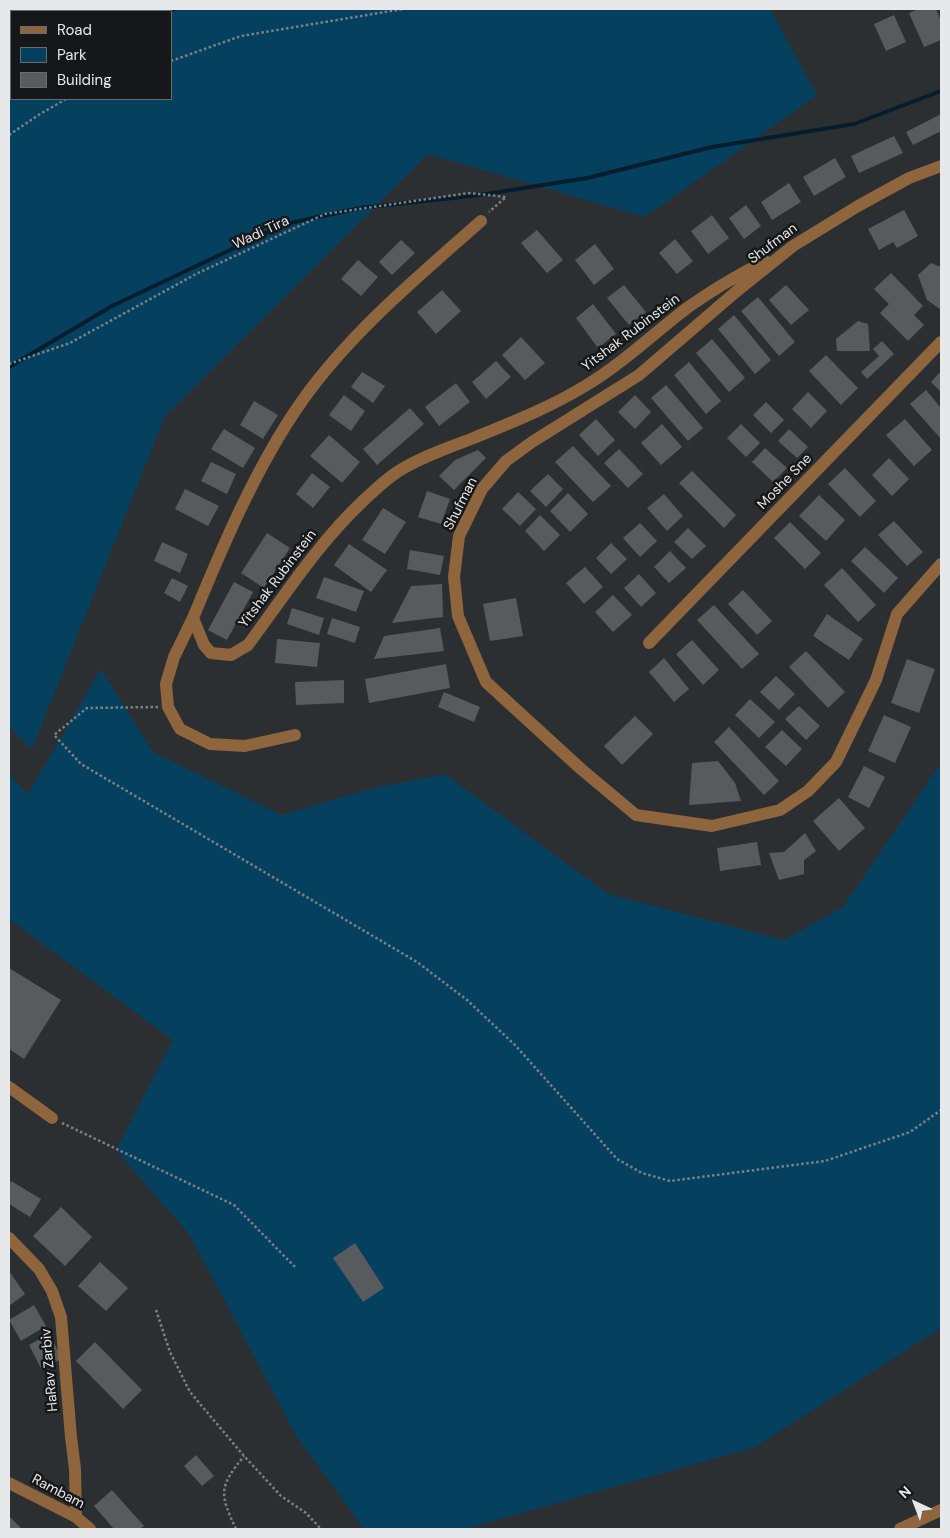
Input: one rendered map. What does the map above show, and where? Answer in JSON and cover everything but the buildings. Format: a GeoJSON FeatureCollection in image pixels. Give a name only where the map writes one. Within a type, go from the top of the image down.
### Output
{"type":"FeatureCollection","features":[{"type":"Feature","properties":{"kind":"street","name":"Shufman"},"geometry":{"type":"LineString","coordinates":[[941,166],[909,178],[875,196],[793,246],[738,290],[639,375],[532,442],[506,461],[482,489],[459,536],[454,577],[458,616],[486,682],[636,815],[712,826],[780,810],[808,791],[836,762],[876,680],[897,614],[941,564]]}},
{"type":"Feature","properties":{"kind":"street"},"geometry":{"type":"LineString","coordinates":[[295,736],[245,746],[210,744],[180,729],[168,707],[166,684],[174,657],[194,618],[213,570],[252,488],[302,401],[334,360],[369,322],[480,221]]}},
{"type":"Feature","properties":{"kind":"street","name":"Yitshak Rubinstein"},"geometry":{"type":"LineString","coordinates":[[194,618],[204,645],[211,653],[231,655],[248,645],[325,540],[385,480],[428,454],[507,425],[552,405],[620,363],[687,309],[722,284],[793,246]]}},
{"type":"Feature","properties":{"kind":"street"},"geometry":{"type":"LineString","coordinates":[[722,284],[732,286],[738,290]]}},
{"type":"Feature","properties":{"kind":"street","name":"Moshe Sne"},"geometry":{"type":"LineString","coordinates":[[649,642],[941,342]]}},
{"type":"Feature","properties":{"kind":"street"},"geometry":{"type":"LineString","coordinates":[[9,1087],[52,1118]]}},
{"type":"Feature","properties":{"kind":"street","name":"HaRav Zarbiv"},"geometry":{"type":"LineString","coordinates":[[9,1238],[39,1269],[52,1291],[61,1317],[75,1469],[76,1517]]}},
{"type":"Feature","properties":{"kind":"street","name":"Rambam"},"geometry":{"type":"LineString","coordinates":[[9,1483],[76,1517],[90,1529]]}},
{"type":"Feature","properties":{"kind":"street"},"geometry":{"type":"LineString","coordinates":[[900,1529],[941,1510]]}},
{"type":"Feature","properties":{"kind":"path"},"geometry":{"type":"LineString","coordinates":[[172,61],[241,36],[403,9]]}},
{"type":"Feature","properties":{"kind":"path"},"geometry":{"type":"LineString","coordinates":[[9,135],[64,100]]}},
{"type":"Feature","properties":{"kind":"path","name":"Wadi Tira"},"geometry":{"type":"LineString","coordinates":[[9,364],[70,343],[196,274],[325,214],[469,193],[506,197],[480,221]]}},
{"type":"Feature","properties":{"kind":"path"},"geometry":{"type":"LineString","coordinates":[[167,707],[87,708],[54,736],[81,764],[417,962],[467,1000],[515,1046],[617,1159],[642,1173],[670,1181],[825,1161],[910,1132],[941,1110]]}},
{"type":"Feature","properties":{"kind":"path"},"geometry":{"type":"LineString","coordinates":[[52,1118],[234,1204],[296,1268]]}},
{"type":"Feature","properties":{"kind":"path"},"geometry":{"type":"LineString","coordinates":[[156,1310],[170,1352],[190,1392],[244,1456],[281,1496],[306,1513],[320,1529]]}},
{"type":"Feature","properties":{"kind":"path"},"geometry":{"type":"LineString","coordinates":[[236,1529],[224,1505],[224,1492],[228,1476],[244,1456]]}},
{"type":"Feature","properties":{"kind":"green space"},"geometry":{"type":"Polygon","coordinates":[[[9,9],[770,9],[817,95],[645,217],[428,154],[165,416],[32,749],[9,727],[9,9]]]}},
{"type":"Feature","properties":{"kind":"green space"},"geometry":{"type":"Polygon","coordinates":[[[101,669],[153,752],[281,815],[374,788],[445,774],[608,894],[784,940],[843,907],[941,763],[941,1328],[755,1447],[465,1529],[364,1529],[296,1435],[189,1234],[116,1150],[173,1040],[9,919],[9,774],[28,794],[101,669]]]}},
{"type":"Feature","properties":{"kind":"waterway"},"geometry":{"type":"LineString","coordinates":[[132,9],[137,10]]}},
{"type":"Feature","properties":{"kind":"waterway"},"geometry":{"type":"LineString","coordinates":[[168,10],[174,9]]}},
{"type":"Feature","properties":{"kind":"waterway"},"geometry":{"type":"LineString","coordinates":[[9,367],[112,306],[285,224],[360,208],[480,195],[587,178],[712,147],[854,124],[941,91]]}}]}
